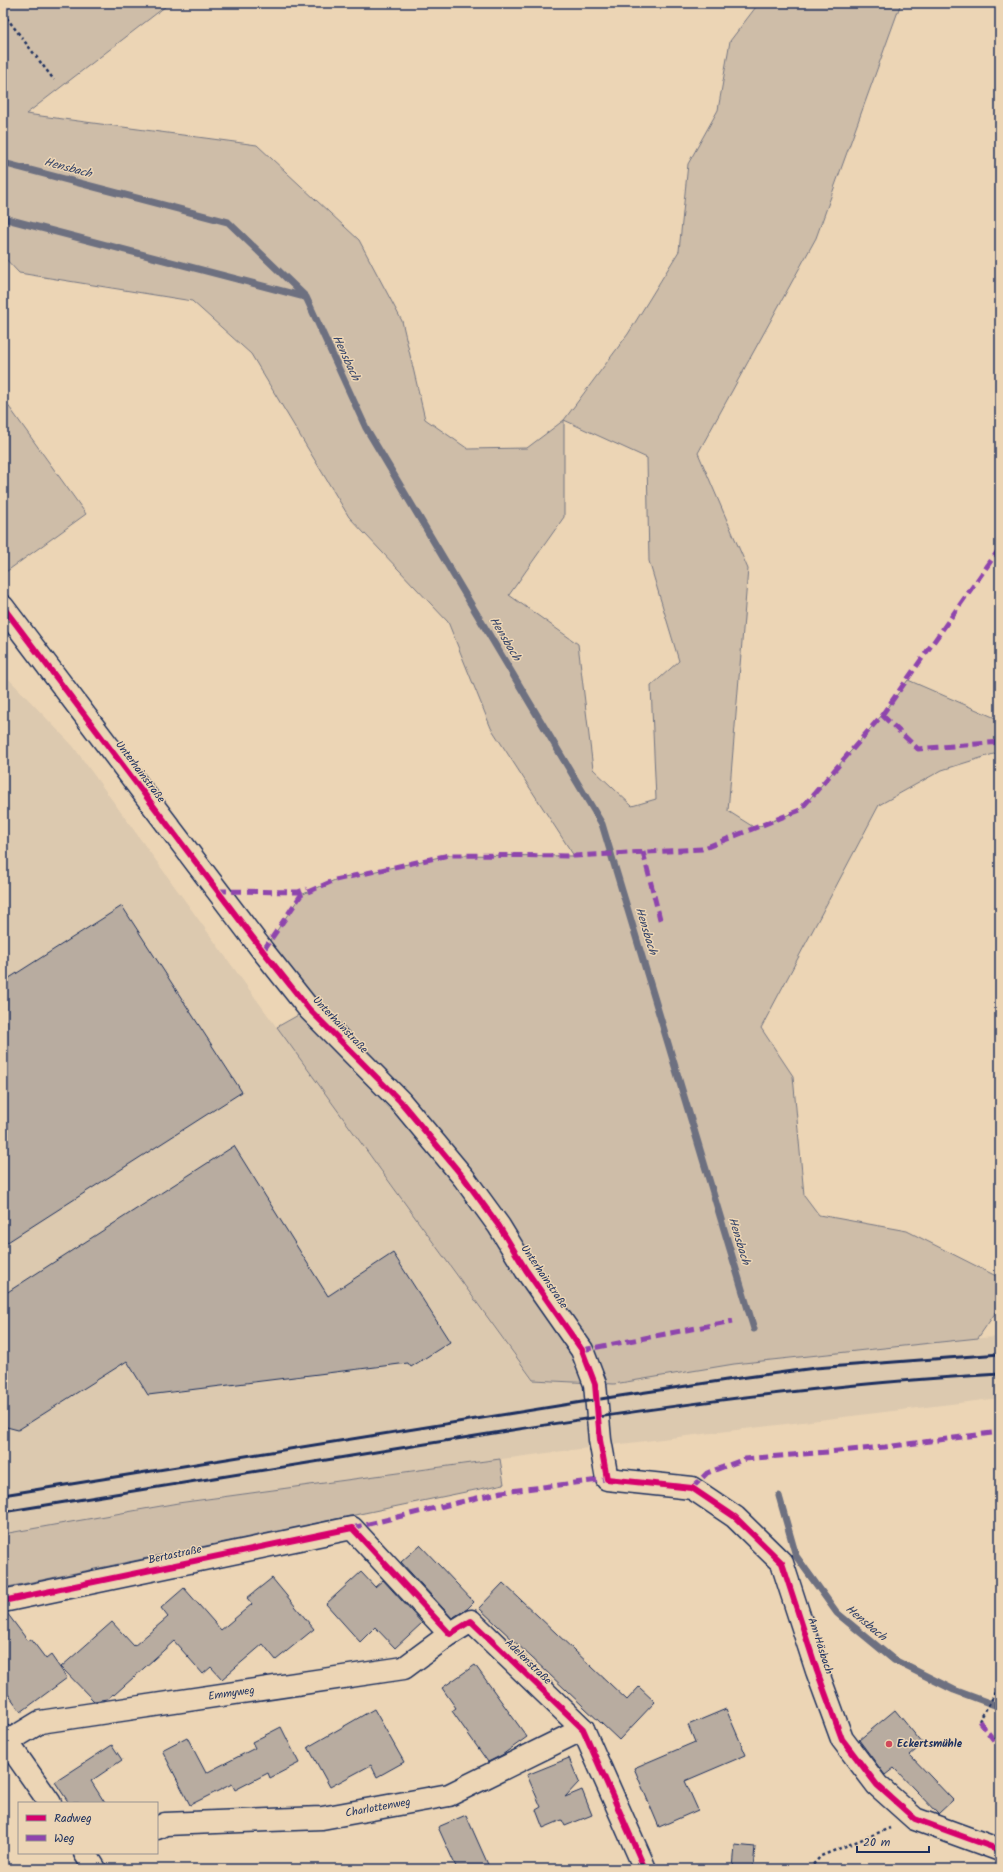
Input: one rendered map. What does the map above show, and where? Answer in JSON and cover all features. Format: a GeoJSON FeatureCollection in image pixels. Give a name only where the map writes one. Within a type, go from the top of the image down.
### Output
{"type":"FeatureCollection","features":[{"type":"Feature","properties":{"kind":"street","name":"Unterhainstraße"},"geometry":{"type":"LineString","coordinates":[[3,607],[304,1003],[400,1101],[464,1178],[499,1226],[526,1270],[582,1350],[595,1384],[600,1440],[607,1479]]}},
{"type":"Feature","properties":{"kind":"street","name":"Am Häsbach"},"geometry":{"type":"LineString","coordinates":[[607,1479],[692,1488],[735,1517],[782,1563],[817,1671],[842,1738],[877,1785],[915,1819],[1000,1850]]}},
{"type":"Feature","properties":{"kind":"street","name":"Bertastraße"},"geometry":{"type":"LineString","coordinates":[[3,1601],[352,1528],[450,1634]]}},
{"type":"Feature","properties":{"kind":"street","name":"Adelenstraße"},"geometry":{"type":"LineString","coordinates":[[450,1634],[472,1621],[583,1729],[645,1869]]}},
{"type":"Feature","properties":{"kind":"street","name":"Emmyweg"},"geometry":{"type":"LineString","coordinates":[[5,1739],[40,1722],[404,1668],[450,1634]]}},
{"type":"Feature","properties":{"kind":"street","name":"Charlottenweg"},"geometry":{"type":"LineString","coordinates":[[158,1828],[165,1824],[322,1818],[449,1795],[583,1729]]}},
{"type":"Feature","properties":{"kind":"street"},"geometry":{"type":"LineString","coordinates":[[5,1739],[49,1802]]}},
{"type":"Feature","properties":{"kind":"path"},"geometry":{"type":"LineString","coordinates":[[3,13],[54,80]]}},
{"type":"Feature","properties":{"kind":"path"},"geometry":{"type":"LineString","coordinates":[[979,1721],[998,1689]]}},
{"type":"Feature","properties":{"kind":"path"},"geometry":{"type":"LineString","coordinates":[[809,1869],[821,1856],[915,1819]]}},
{"type":"Feature","properties":{"kind":"shaded area"},"geometry":{"type":"Polygon","coordinates":[[[3,3],[170,3],[26,114],[257,145],[359,240],[402,321],[425,419],[468,449],[527,448],[564,420],[628,334],[679,251],[688,164],[718,110],[730,41],[759,3],[901,3],[816,238],[698,453],[748,569],[728,811],[755,828],[800,810],[882,715],[908,680],[1000,720],[1000,752],[942,770],[879,805],[761,1028],[793,1076],[804,1195],[819,1215],[907,1231],[1000,1278],[1000,1306],[978,1338],[734,1364],[614,1384],[533,1380],[277,1027],[309,1009],[263,951],[301,895],[335,880],[449,855],[574,856],[491,728],[448,622],[349,517],[251,354],[192,301],[19,273],[3,256],[3,3]],[[564,420],[564,517],[509,595],[578,644],[593,769],[632,806],[656,799],[651,686],[679,661],[649,561],[647,458],[564,420]]]}},
{"type":"Feature","properties":{"kind":"shaded area"},"geometry":{"type":"Polygon","coordinates":[[[7,404],[86,514],[3,574],[3,407],[7,404]]]}},
{"type":"Feature","properties":{"kind":"shaded area"},"geometry":{"type":"Polygon","coordinates":[[[3,673],[73,746],[532,1380],[614,1384],[734,1364],[978,1338],[1000,1337],[1000,1398],[547,1453],[178,1503],[3,1534],[3,673]]]}},
{"type":"Feature","properties":{"kind":"shaded area"},"geometry":{"type":"Polygon","coordinates":[[[500,1459],[504,1484],[3,1588],[3,1534],[178,1503],[500,1459]]]}},
{"type":"Feature","properties":{"kind":"building"},"geometry":{"type":"Polygon","coordinates":[[[122,906],[242,1092],[3,1245],[3,982],[122,906]]]}},
{"type":"Feature","properties":{"kind":"building"},"geometry":{"type":"Polygon","coordinates":[[[234,1146],[328,1296],[393,1253],[450,1342],[411,1367],[408,1363],[148,1395],[127,1361],[18,1430],[3,1426],[3,1295],[234,1146]]]}},
{"type":"Feature","properties":{"kind":"building"},"geometry":{"type":"Polygon","coordinates":[[[420,1545],[474,1602],[467,1609],[452,1618],[401,1562],[420,1545]]]}},
{"type":"Feature","properties":{"kind":"building"},"geometry":{"type":"Polygon","coordinates":[[[361,1572],[375,1587],[383,1580],[422,1623],[395,1648],[375,1627],[360,1642],[326,1604],[361,1572]]]}},
{"type":"Feature","properties":{"kind":"building"},"geometry":{"type":"Polygon","coordinates":[[[272,1578],[314,1629],[276,1660],[263,1644],[222,1679],[211,1667],[203,1674],[174,1641],[114,1695],[113,1694],[107,1699],[94,1701],[61,1667],[112,1622],[134,1646],[168,1617],[161,1608],[184,1588],[221,1630],[252,1604],[247,1598],[272,1578]]]}},
{"type":"Feature","properties":{"kind":"building"},"geometry":{"type":"Polygon","coordinates":[[[503,1583],[627,1700],[639,1687],[655,1702],[619,1740],[479,1608],[503,1583]]]}},
{"type":"Feature","properties":{"kind":"building"},"geometry":{"type":"Polygon","coordinates":[[[3,1613],[7,1613],[28,1641],[31,1639],[46,1659],[51,1655],[67,1678],[21,1712],[3,1687],[3,1613]]]}},
{"type":"Feature","properties":{"kind":"building"},"geometry":{"type":"Polygon","coordinates":[[[475,1665],[527,1737],[502,1755],[488,1762],[452,1711],[456,1708],[442,1688],[475,1665]]]}},
{"type":"Feature","properties":{"kind":"building"},"geometry":{"type":"Polygon","coordinates":[[[374,1709],[404,1762],[377,1777],[371,1765],[330,1787],[308,1747],[374,1709]]]}},
{"type":"Feature","properties":{"kind":"building"},"geometry":{"type":"Polygon","coordinates":[[[726,1709],[746,1755],[685,1781],[698,1810],[659,1827],[634,1768],[695,1742],[688,1725],[726,1709]]]}},
{"type":"Feature","properties":{"kind":"building","name":"Eckertsmühle"},"geometry":{"type":"Polygon","coordinates":[[[895,1710],[923,1744],[910,1755],[953,1800],[938,1814],[894,1768],[885,1775],[859,1740],[895,1710]]]}},
{"type":"Feature","properties":{"kind":"building"},"geometry":{"type":"Polygon","coordinates":[[[281,1727],[299,1763],[270,1778],[268,1773],[235,1790],[232,1784],[190,1805],[162,1750],[187,1737],[206,1773],[255,1748],[252,1742],[281,1727]]]}},
{"type":"Feature","properties":{"kind":"building"},"geometry":{"type":"Polygon","coordinates":[[[112,1745],[122,1760],[91,1781],[104,1802],[68,1802],[55,1782],[112,1745]]]}},
{"type":"Feature","properties":{"kind":"building"},"geometry":{"type":"Polygon","coordinates":[[[569,1758],[579,1782],[565,1797],[582,1790],[592,1815],[565,1826],[562,1820],[543,1828],[536,1810],[541,1807],[527,1775],[569,1758]]]}},
{"type":"Feature","properties":{"kind":"building"},"geometry":{"type":"Polygon","coordinates":[[[466,1815],[490,1869],[457,1869],[438,1827],[466,1815]]]}},
{"type":"Feature","properties":{"kind":"building"},"geometry":{"type":"Polygon","coordinates":[[[735,1845],[755,1847],[753,1869],[733,1869],[735,1845]]]}},
{"type":"Feature","properties":{"kind":"waterway","name":"Hensbach"},"geometry":{"type":"LineString","coordinates":[[3,163],[228,222],[306,297],[366,428],[602,824],[754,1329]]}},
{"type":"Feature","properties":{"kind":"waterway"},"geometry":{"type":"LineString","coordinates":[[3,218],[305,297]]}},
{"type":"Feature","properties":{"kind":"waterway","name":"Hensbach"},"geometry":{"type":"LineString","coordinates":[[779,1496],[796,1556],[837,1613],[894,1660],[954,1690],[1000,1707]]}},
{"type":"Feature","properties":{"kind":"railway"},"geometry":{"type":"LineString","coordinates":[[3,1495],[740,1378],[815,1368],[1000,1354]]}},
{"type":"Feature","properties":{"kind":"railway"},"geometry":{"type":"LineString","coordinates":[[3,1512],[632,1412],[852,1385],[1000,1374]]}},
{"type":"Feature","properties":{"kind":"marked path"},"geometry":{"type":"LineString","coordinates":[[263,951],[301,895],[335,880],[449,855],[575,856],[702,849],[800,810],[882,715],[1000,548]]}},
{"type":"Feature","properties":{"kind":"marked path"},"geometry":{"type":"LineString","coordinates":[[882,715],[918,749],[1000,742]]}},
{"type":"Feature","properties":{"kind":"marked path"},"geometry":{"type":"LineString","coordinates":[[643,852],[661,923]]}},
{"type":"Feature","properties":{"kind":"marked path"},"geometry":{"type":"LineString","coordinates":[[217,891],[298,892],[307,889]]}},
{"type":"Feature","properties":{"kind":"marked path"},"geometry":{"type":"LineString","coordinates":[[582,1350],[733,1321]]}},
{"type":"Feature","properties":{"kind":"marked path"},"geometry":{"type":"LineString","coordinates":[[692,1488],[707,1473],[745,1459],[885,1447],[1000,1432]]}},
{"type":"Feature","properties":{"kind":"marked path"},"geometry":{"type":"LineString","coordinates":[[352,1528],[502,1492],[607,1479]]}},
{"type":"Feature","properties":{"kind":"marked path"},"geometry":{"type":"LineString","coordinates":[[979,1721],[1000,1748]]}},
{"type":"Feature","properties":{"kind":"cycle path"},"geometry":{"type":"LineString","coordinates":[[3,607],[263,951],[309,1009],[400,1101],[464,1178],[499,1226],[526,1270],[582,1350],[595,1384],[600,1440],[607,1479],[692,1488],[735,1517],[782,1563],[817,1671],[842,1739],[877,1785],[915,1819],[1000,1850]]}},
{"type":"Feature","properties":{"kind":"cycle path"},"geometry":{"type":"LineString","coordinates":[[3,1601],[352,1528],[450,1634],[471,1621],[583,1729],[645,1869]]}},
{"type":"Feature","properties":{"kind":"place","name":"Eckertsmühle"},"geometry":{"type":"Point","coordinates":[889,1744]}}]}
